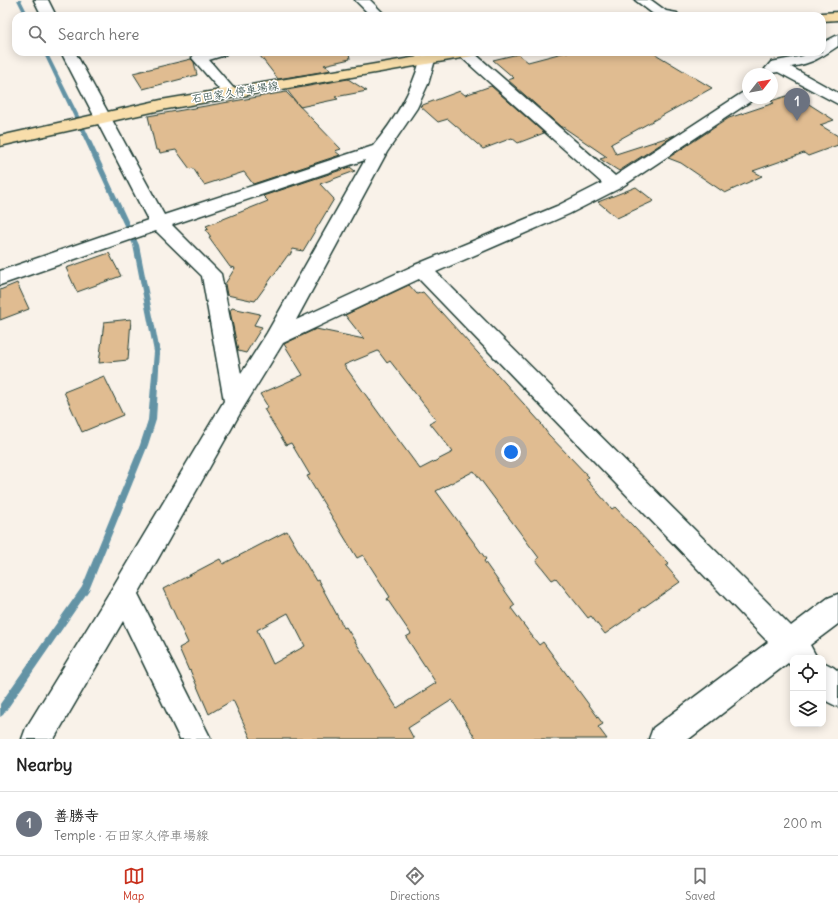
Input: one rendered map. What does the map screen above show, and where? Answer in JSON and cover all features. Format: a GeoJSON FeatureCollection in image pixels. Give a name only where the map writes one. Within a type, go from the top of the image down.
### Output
{"type":"FeatureCollection","features":[{"type":"Feature","properties":{"kind":"main road"},"geometry":{"type":"LineString","coordinates":[[826,17],[838,16]]}},
{"type":"Feature","properties":{"kind":"main road","name":"石田家久停車場線"},"geometry":{"type":"LineString","coordinates":[[0,141],[161,104],[230,93],[423,56]]}},
{"type":"Feature","properties":{"kind":"street"},"geometry":{"type":"LineString","coordinates":[[41,0],[47,12]]}},
{"type":"Feature","properties":{"kind":"street"},"geometry":{"type":"LineString","coordinates":[[642,0],[659,12]]}},
{"type":"Feature","properties":{"kind":"street"},"geometry":{"type":"LineString","coordinates":[[363,12],[372,7]]}},
{"type":"Feature","properties":{"kind":"street"},"geometry":{"type":"LineString","coordinates":[[826,47],[838,39]]}},
{"type":"Feature","properties":{"kind":"street"},"geometry":{"type":"LineString","coordinates":[[70,56],[98,119],[152,225],[211,274],[234,402]]}},
{"type":"Feature","properties":{"kind":"street"},"geometry":{"type":"LineString","coordinates":[[206,56],[199,58],[230,93]]}},
{"type":"Feature","properties":{"kind":"street"},"geometry":{"type":"LineString","coordinates":[[37,739],[124,594],[234,402],[274,338],[379,150],[397,129],[423,81],[423,56]]}},
{"type":"Feature","properties":{"kind":"street"},"geometry":{"type":"LineString","coordinates":[[472,56],[614,184]]}},
{"type":"Feature","properties":{"kind":"street"},"geometry":{"type":"LineString","coordinates":[[778,68],[807,60],[813,56]]}},
{"type":"Feature","properties":{"kind":"street"},"geometry":{"type":"LineString","coordinates":[[778,73],[838,100]]}},
{"type":"Feature","properties":{"kind":"street"},"geometry":{"type":"LineString","coordinates":[[274,338],[422,270],[563,210],[614,184],[742,100]]}},
{"type":"Feature","properties":{"kind":"street"},"geometry":{"type":"LineString","coordinates":[[0,278],[152,225],[379,150]]}},
{"type":"Feature","properties":{"kind":"street"},"geometry":{"type":"LineString","coordinates":[[422,270],[797,651]]}},
{"type":"Feature","properties":{"kind":"street"},"geometry":{"type":"LineString","coordinates":[[124,594],[196,739]]}},
{"type":"Feature","properties":{"kind":"street"},"geometry":{"type":"LineString","coordinates":[[664,739],[797,651],[838,607]]}},
{"type":"Feature","properties":{"kind":"street"},"geometry":{"type":"LineString","coordinates":[[826,680],[838,692]]}},
{"type":"Feature","properties":{"kind":"building"},"geometry":{"type":"Polygon","coordinates":[[[260,56],[350,56],[350,59],[324,65],[332,70],[278,79],[260,56]]]}},
{"type":"Feature","properties":{"kind":"building"},"geometry":{"type":"Polygon","coordinates":[[[510,56],[520,56],[528,62],[551,56],[659,56],[712,88],[611,144],[616,154],[675,135],[619,171],[600,159],[607,157],[561,127],[508,80],[514,78],[493,60],[510,56]]]}},
{"type":"Feature","properties":{"kind":"building"},"geometry":{"type":"Polygon","coordinates":[[[191,59],[194,62],[197,75],[143,89],[133,73],[191,59]]]}},
{"type":"Feature","properties":{"kind":"building"},"geometry":{"type":"Polygon","coordinates":[[[348,79],[367,91],[335,97],[338,99],[300,107],[287,90],[348,79]]]}},
{"type":"Feature","properties":{"kind":"building"},"geometry":{"type":"Polygon","coordinates":[[[491,86],[544,133],[518,143],[512,138],[483,149],[448,119],[438,122],[420,106],[460,91],[465,95],[491,86]]]}},
{"type":"Feature","properties":{"kind":"building"},"geometry":{"type":"Polygon","coordinates":[[[286,92],[341,149],[335,151],[340,155],[253,184],[244,172],[204,185],[193,168],[190,169],[176,150],[160,153],[159,150],[156,150],[148,116],[286,92]]]}},
{"type":"Feature","properties":{"kind":"building"},"geometry":{"type":"Polygon","coordinates":[[[793,94],[834,120],[820,125],[838,136],[838,145],[808,156],[804,153],[753,171],[762,176],[725,193],[681,163],[668,158],[729,118],[771,104],[778,104],[778,99],[793,94]]]}},
{"type":"Feature","properties":{"kind":"building"},"geometry":{"type":"Polygon","coordinates":[[[350,167],[355,171],[320,184],[334,199],[303,251],[293,249],[255,301],[227,295],[225,284],[235,268],[230,267],[209,238],[211,237],[206,230],[209,229],[206,226],[268,201],[263,196],[350,167]]]}},
{"type":"Feature","properties":{"kind":"building"},"geometry":{"type":"Polygon","coordinates":[[[636,187],[654,201],[617,218],[598,202],[636,187]]]}},
{"type":"Feature","properties":{"kind":"building"},"geometry":{"type":"Polygon","coordinates":[[[109,253],[121,276],[77,292],[66,268],[109,253]]]}},
{"type":"Feature","properties":{"kind":"building"},"geometry":{"type":"Polygon","coordinates":[[[17,283],[29,309],[0,320],[0,290],[17,283]]]}},
{"type":"Feature","properties":{"kind":"building"},"geometry":{"type":"Polygon","coordinates":[[[409,285],[417,294],[423,292],[542,424],[548,434],[589,477],[586,479],[612,509],[615,507],[669,564],[666,566],[680,582],[605,634],[591,616],[588,618],[556,578],[552,580],[536,560],[539,558],[474,471],[436,491],[486,559],[484,561],[515,605],[511,608],[539,645],[543,642],[603,724],[598,727],[607,739],[476,739],[452,700],[408,728],[414,739],[251,739],[233,700],[209,714],[179,648],[188,643],[163,589],[220,559],[223,564],[287,531],[316,581],[318,580],[344,628],[346,627],[397,708],[436,683],[406,637],[411,634],[387,599],[390,597],[363,555],[357,558],[307,476],[310,475],[291,443],[286,445],[264,409],[268,407],[260,394],[303,375],[284,344],[316,329],[364,339],[345,315],[409,285]],[[378,351],[344,365],[420,469],[453,452],[430,423],[436,420],[390,361],[387,363],[378,351]],[[288,613],[257,630],[273,664],[305,646],[288,613]]]}},
{"type":"Feature","properties":{"kind":"building"},"geometry":{"type":"Polygon","coordinates":[[[232,308],[260,314],[254,325],[262,327],[246,353],[238,351],[230,311],[232,308]]]}},
{"type":"Feature","properties":{"kind":"building"},"geometry":{"type":"Polygon","coordinates":[[[131,319],[128,360],[99,363],[104,322],[131,319]]]}},
{"type":"Feature","properties":{"kind":"building"},"geometry":{"type":"Polygon","coordinates":[[[104,376],[123,415],[82,432],[64,392],[104,376]]]}},
{"type":"Feature","properties":{"kind":"waterway"},"geometry":{"type":"LineString","coordinates":[[19,0],[25,12]]}},
{"type":"Feature","properties":{"kind":"waterway"},"geometry":{"type":"LineString","coordinates":[[0,712],[85,590],[144,445],[152,420],[157,352],[136,245],[47,56]]}},
{"type":"Feature","properties":{"kind":"place","name":"善勝寺"},"geometry":{"type":"Point","coordinates":[797,121]}}]}
